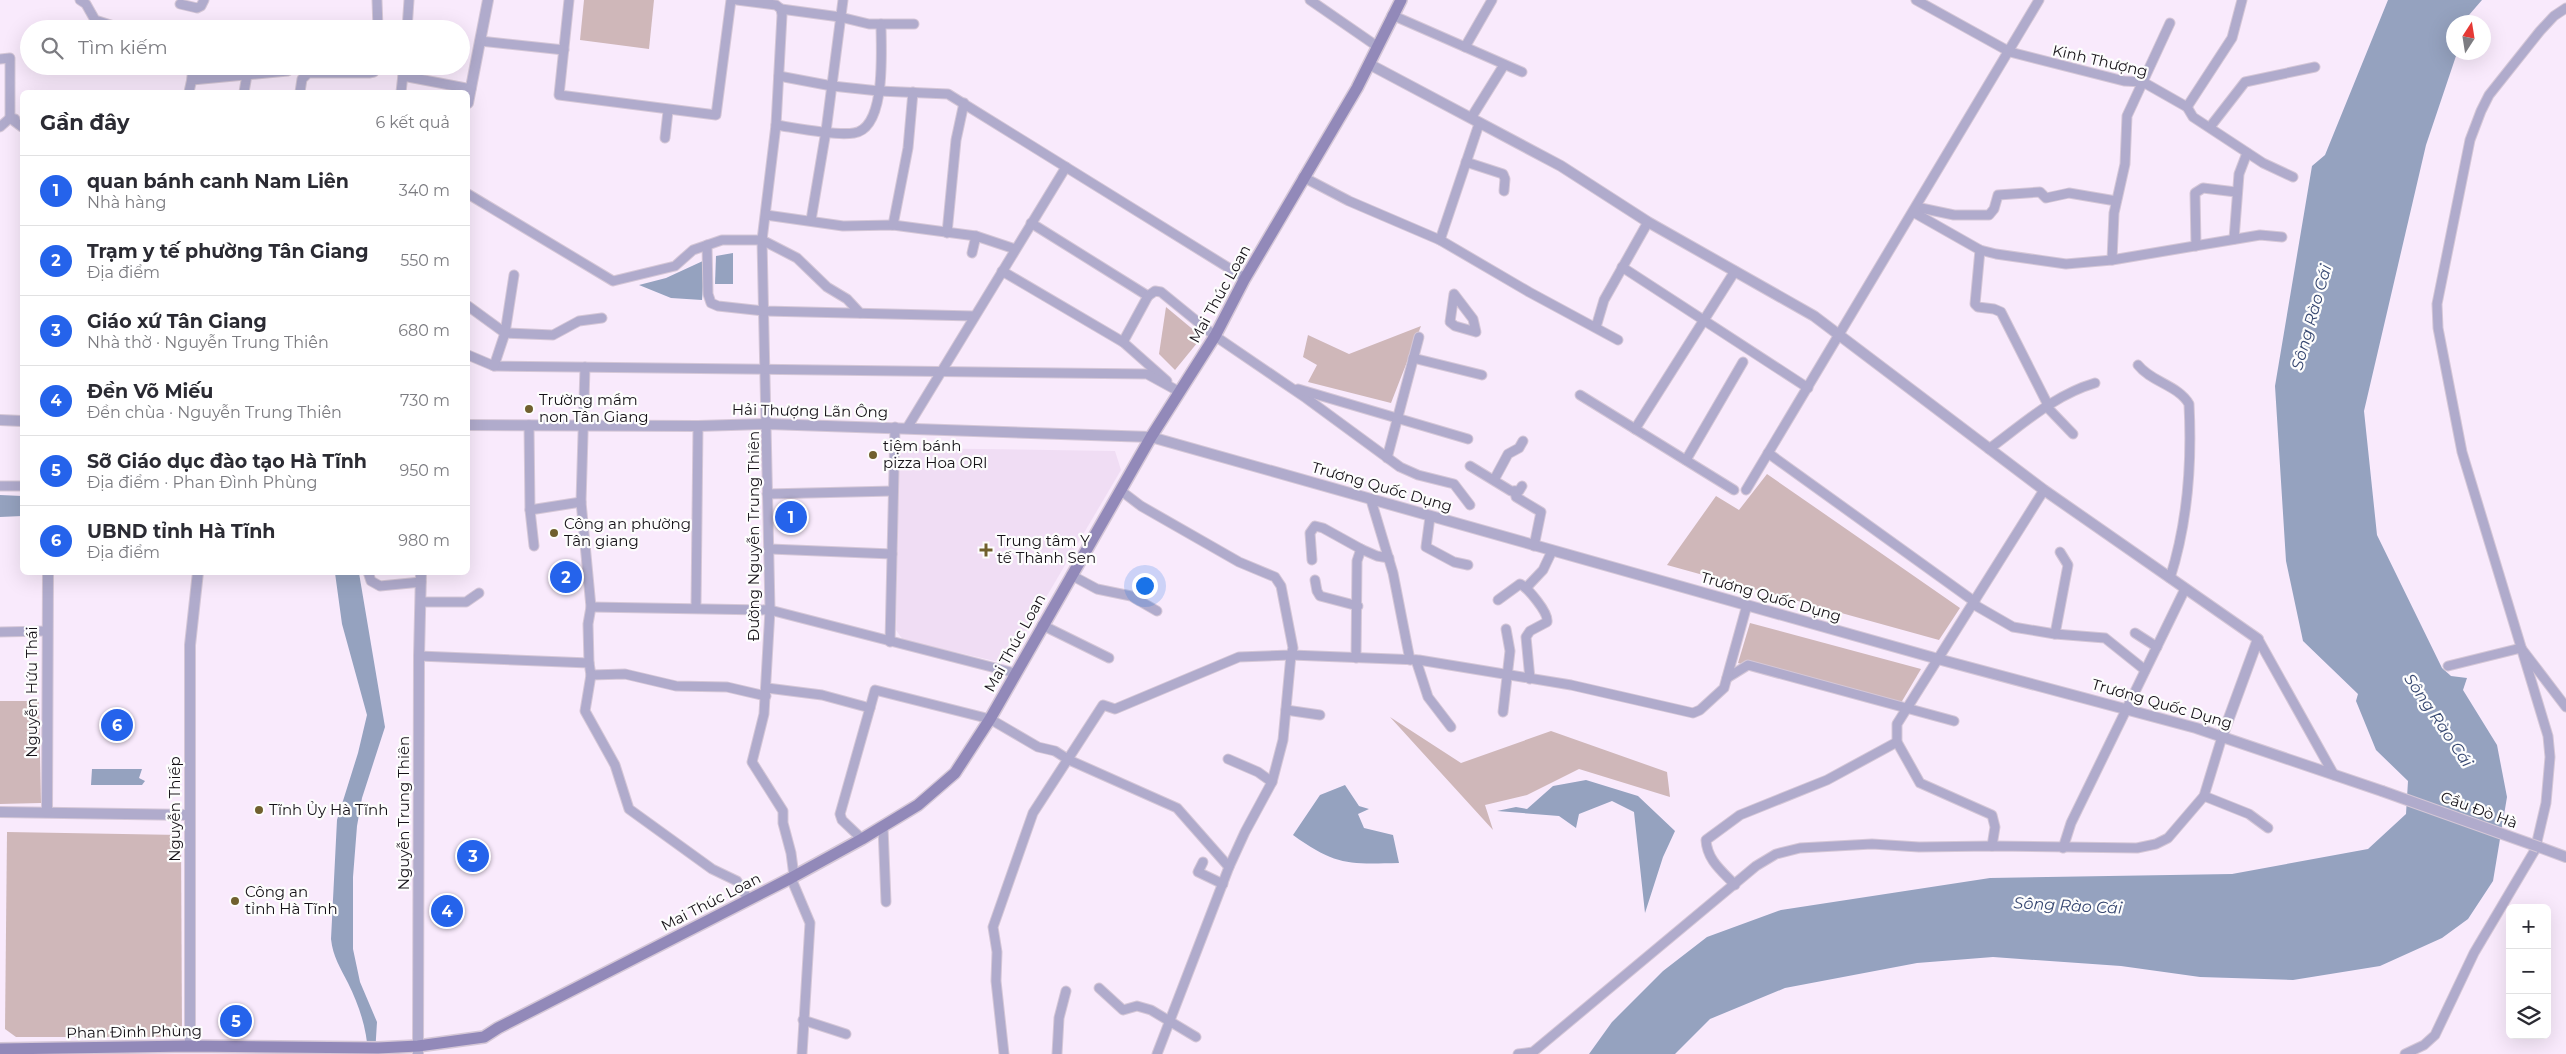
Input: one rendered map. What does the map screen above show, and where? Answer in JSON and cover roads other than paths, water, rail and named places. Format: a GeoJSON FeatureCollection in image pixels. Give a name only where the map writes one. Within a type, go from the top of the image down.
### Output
{"type":"FeatureCollection","features":[{"type":"Feature","properties":{"kind":"main road","name":"Mai Thúc Loan"},"geometry":{"type":"LineString","coordinates":[[418,1050],[484,1037],[498,1028],[793,877],[862,839],[918,805],[955,773],[990,719],[1014,673],[1178,391],[1215,336],[1245,278],[1369,64],[1392,14],[1401,0]]}},
{"type":"Feature","properties":{"kind":"main road","name":"Phan Đình Phùng"},"geometry":{"type":"LineString","coordinates":[[0,1049],[190,1046],[247,1051],[372,1048],[418,1050]]}},
{"type":"Feature","properties":{"kind":"street"},"geometry":{"type":"LineString","coordinates":[[80,0],[86,4],[95,20]]}},
{"type":"Feature","properties":{"kind":"street"},"geometry":{"type":"LineString","coordinates":[[180,4],[197,8],[201,6],[204,0]]}},
{"type":"Feature","properties":{"kind":"street"},"geometry":{"type":"LineString","coordinates":[[378,0],[378,20]]}},
{"type":"Feature","properties":{"kind":"street"},"geometry":{"type":"LineString","coordinates":[[408,20],[409,0]]}},
{"type":"Feature","properties":{"kind":"street"},"geometry":{"type":"LineString","coordinates":[[470,94],[488,0]]}},
{"type":"Feature","properties":{"kind":"street"},"geometry":{"type":"LineString","coordinates":[[569,0],[559,95],[716,115],[731,0]]}},
{"type":"Feature","properties":{"kind":"street"},"geometry":{"type":"LineString","coordinates":[[737,0],[759,1],[780,8],[840,17],[870,24],[914,24]]}},
{"type":"Feature","properties":{"kind":"street"},"geometry":{"type":"LineString","coordinates":[[811,220],[826,132],[843,0]]}},
{"type":"Feature","properties":{"kind":"street"},"geometry":{"type":"LineString","coordinates":[[1310,0],[1378,47]]}},
{"type":"Feature","properties":{"kind":"street"},"geometry":{"type":"LineString","coordinates":[[1466,47],[1492,0]]}},
{"type":"Feature","properties":{"kind":"street","name":"Kinh Thượng"},"geometry":{"type":"LineString","coordinates":[[1916,0],[2010,52],[2124,81],[2143,82],[2188,107],[2194,116],[2247,153],[2294,178]]}},
{"type":"Feature","properties":{"kind":"street"},"geometry":{"type":"LineString","coordinates":[[1746,490],[2010,52],[2039,0]]}},
{"type":"Feature","properties":{"kind":"street"},"geometry":{"type":"LineString","coordinates":[[2188,107],[2232,38],[2242,0]]}},
{"type":"Feature","properties":{"kind":"street","name":"Đường Nguyễn Trung Thiên"},"geometry":{"type":"LineString","coordinates":[[780,8],[776,125],[762,240],[767,370],[770,610],[764,714],[752,762],[783,811],[783,823],[791,853],[793,877],[810,923],[802,1020],[802,1054]]}},
{"type":"Feature","properties":{"kind":"street"},"geometry":{"type":"LineString","coordinates":[[2405,1054],[2424,1045],[2435,1035],[2474,953],[2538,843],[2546,803],[2550,745],[2462,452],[2438,328],[2437,304],[2470,140],[2481,111],[2489,95],[2540,31],[2554,16],[2566,8]]}},
{"type":"Feature","properties":{"kind":"street"},"geometry":{"type":"LineString","coordinates":[[1392,14],[1522,72]]}},
{"type":"Feature","properties":{"kind":"street"},"geometry":{"type":"LineString","coordinates":[[2112,260],[2116,201],[2125,164],[2127,116],[2170,23]]}},
{"type":"Feature","properties":{"kind":"street"},"geometry":{"type":"LineString","coordinates":[[776,125],[826,132],[854,133],[869,124],[876,109],[879,91],[881,24]]}},
{"type":"Feature","properties":{"kind":"street"},"geometry":{"type":"LineString","coordinates":[[480,41],[564,50]]}},
{"type":"Feature","properties":{"kind":"street"},"geometry":{"type":"LineString","coordinates":[[0,59],[10,58],[10,118],[0,127]]}},
{"type":"Feature","properties":{"kind":"street"},"geometry":{"type":"LineString","coordinates":[[1369,64],[1561,166],[1648,222],[1814,316],[2044,490],[2258,639],[2334,775]]}},
{"type":"Feature","properties":{"kind":"street"},"geometry":{"type":"LineString","coordinates":[[1440,240],[1466,162],[1475,121],[1504,64]]}},
{"type":"Feature","properties":{"kind":"street"},"geometry":{"type":"LineString","coordinates":[[2210,127],[2226,104],[2247,80],[2315,66]]}},
{"type":"Feature","properties":{"kind":"street"},"geometry":{"type":"LineString","coordinates":[[190,90],[192,75]]}},
{"type":"Feature","properties":{"kind":"street"},"geometry":{"type":"LineString","coordinates":[[192,80],[247,75],[244,90]]}},
{"type":"Feature","properties":{"kind":"street"},"geometry":{"type":"LineString","coordinates":[[300,90],[302,79],[306,75]]}},
{"type":"Feature","properties":{"kind":"street"},"geometry":{"type":"LineString","coordinates":[[402,90],[404,76],[471,89]]}},
{"type":"Feature","properties":{"kind":"street"},"geometry":{"type":"LineString","coordinates":[[779,76],[832,86],[879,91],[948,94],[1245,278]]}},
{"type":"Feature","properties":{"kind":"street"},"geometry":{"type":"LineString","coordinates":[[893,225],[908,148],[912,92]]}},
{"type":"Feature","properties":{"kind":"street"},"geometry":{"type":"LineString","coordinates":[[948,233],[956,140],[964,103]]}},
{"type":"Feature","properties":{"kind":"street"},"geometry":{"type":"LineString","coordinates":[[665,138],[668,110]]}},
{"type":"Feature","properties":{"kind":"street"},"geometry":{"type":"LineString","coordinates":[[10,118],[20,120]]}},
{"type":"Feature","properties":{"kind":"street"},"geometry":{"type":"LineString","coordinates":[[10,118],[20,126]]}},
{"type":"Feature","properties":{"kind":"street"},"geometry":{"type":"LineString","coordinates":[[2234,239],[2236,192],[2240,169],[2247,153]]}},
{"type":"Feature","properties":{"kind":"street"},"geometry":{"type":"LineString","coordinates":[[1466,162],[1503,174],[1505,179],[1504,190]]}},
{"type":"Feature","properties":{"kind":"street"},"geometry":{"type":"LineString","coordinates":[[907,428],[1066,166]]}},
{"type":"Feature","properties":{"kind":"street"},"geometry":{"type":"LineString","coordinates":[[1303,177],[1349,201],[1440,240],[1529,292],[1618,340]]}},
{"type":"Feature","properties":{"kind":"street"},"geometry":{"type":"LineString","coordinates":[[2196,246],[2195,193],[2203,188],[2236,192]]}},
{"type":"Feature","properties":{"kind":"street"},"geometry":{"type":"LineString","coordinates":[[1915,209],[1960,216],[1989,214],[1994,209],[1998,195],[2040,192],[2046,198],[2069,193],[2116,201]]}},
{"type":"Feature","properties":{"kind":"street"},"geometry":{"type":"LineString","coordinates":[[470,195],[592,266],[613,281],[675,266],[693,250],[722,240],[762,240],[797,258],[860,313]]}},
{"type":"Feature","properties":{"kind":"street"},"geometry":{"type":"LineString","coordinates":[[1915,209],[1980,250],[2066,264],[2112,260],[2267,234],[2282,237]]}},
{"type":"Feature","properties":{"kind":"street"},"geometry":{"type":"LineString","coordinates":[[766,215],[843,226],[893,225],[976,236],[1015,249]]}},
{"type":"Feature","properties":{"kind":"street"},"geometry":{"type":"LineString","coordinates":[[1596,327],[1604,300],[1648,222]]}},
{"type":"Feature","properties":{"kind":"street"},"geometry":{"type":"LineString","coordinates":[[1031,223],[1148,296]]}},
{"type":"Feature","properties":{"kind":"street"},"geometry":{"type":"LineString","coordinates":[[972,253],[976,236]]}},
{"type":"Feature","properties":{"kind":"street"},"geometry":{"type":"LineString","coordinates":[[707,245],[708,294],[710,302],[731,308],[764,311],[974,316]]}},
{"type":"Feature","properties":{"kind":"street"},"geometry":{"type":"LineString","coordinates":[[1980,250],[1975,304],[1978,307],[2001,312],[2047,406],[2072,434]]}},
{"type":"Feature","properties":{"kind":"street"},"geometry":{"type":"LineString","coordinates":[[1622,268],[1808,388]]}},
{"type":"Feature","properties":{"kind":"street"},"geometry":{"type":"LineString","coordinates":[[1002,271],[1123,342],[1178,391]]}},
{"type":"Feature","properties":{"kind":"street"},"geometry":{"type":"LineString","coordinates":[[1634,429],[1735,272]]}},
{"type":"Feature","properties":{"kind":"street"},"geometry":{"type":"LineString","coordinates":[[494,366],[505,333],[514,275]]}},
{"type":"Feature","properties":{"kind":"street"},"geometry":{"type":"LineString","coordinates":[[1123,342],[1148,296],[1155,291],[1161,292],[1215,336],[1387,458],[1413,474],[1454,484],[1470,505]]}},
{"type":"Feature","properties":{"kind":"street"},"geometry":{"type":"LineString","coordinates":[[470,307],[505,333],[552,335],[579,321],[602,318]]}},
{"type":"Feature","properties":{"kind":"street"},"geometry":{"type":"LineString","coordinates":[[1387,458],[1419,337]]}},
{"type":"Feature","properties":{"kind":"street"},"geometry":{"type":"LineString","coordinates":[[470,356],[494,366],[1147,374],[1178,391]]}},
{"type":"Feature","properties":{"kind":"street"},"geometry":{"type":"LineString","coordinates":[[1414,358],[1482,375]]}},
{"type":"Feature","properties":{"kind":"street"},"geometry":{"type":"LineString","coordinates":[[1686,460],[1743,362]]}},
{"type":"Feature","properties":{"kind":"street"},"geometry":{"type":"LineString","coordinates":[[2138,365],[2147,376],[2166,384],[2189,404],[2186,504],[2180,542],[2170,578]]}},
{"type":"Feature","properties":{"kind":"street"},"geometry":{"type":"LineString","coordinates":[[585,367],[585,426],[581,502],[591,607],[588,624],[591,675],[585,710],[615,765],[629,809],[712,869],[737,880],[748,899]]}},
{"type":"Feature","properties":{"kind":"street"},"geometry":{"type":"LineString","coordinates":[[1989,449],[2047,406],[2076,390],[2095,383]]}},
{"type":"Feature","properties":{"kind":"street"},"geometry":{"type":"LineString","coordinates":[[1288,386],[1468,440]]}},
{"type":"Feature","properties":{"kind":"street"},"geometry":{"type":"LineString","coordinates":[[1580,395],[1734,490]]}},
{"type":"Feature","properties":{"kind":"street"},"geometry":{"type":"LineString","coordinates":[[0,420],[20,421]]}},
{"type":"Feature","properties":{"kind":"street","name":"Hải Thượng Lãn Ông"},"geometry":{"type":"LineString","coordinates":[[470,425],[698,426],[768,424],[1151,437]]}},
{"type":"Feature","properties":{"kind":"street"},"geometry":{"type":"LineString","coordinates":[[529,425],[530,510],[534,546]]}},
{"type":"Feature","properties":{"kind":"street"},"geometry":{"type":"LineString","coordinates":[[696,607],[698,426]]}},
{"type":"Feature","properties":{"kind":"street"},"geometry":{"type":"LineString","coordinates":[[890,642],[895,427]]}},
{"type":"Feature","properties":{"kind":"street","name":"Trương Quốc Dụng"},"geometry":{"type":"LineString","coordinates":[[1151,437],[1938,659],[2222,736],[2382,791]]}},
{"type":"Feature","properties":{"kind":"street"},"geometry":{"type":"LineString","coordinates":[[1494,480],[1508,454],[1519,448],[1523,441]]}},
{"type":"Feature","properties":{"kind":"street"},"geometry":{"type":"LineString","coordinates":[[1768,453],[2006,625],[2055,634],[2105,638],[2145,670]]}},
{"type":"Feature","properties":{"kind":"street"},"geometry":{"type":"LineString","coordinates":[[1470,466],[1494,480],[1519,489],[1516,497],[1541,512],[1534,546]]}},
{"type":"Feature","properties":{"kind":"street"},"geometry":{"type":"LineString","coordinates":[[0,486],[20,486]]}},
{"type":"Feature","properties":{"kind":"street"},"geometry":{"type":"LineString","coordinates":[[1120,490],[1141,506],[1239,562],[1275,577],[1281,586],[1292,643],[1283,740],[1272,782],[1244,832],[1229,867],[1171,1022],[1157,1054]]}},
{"type":"Feature","properties":{"kind":"street"},"geometry":{"type":"LineString","coordinates":[[1992,846],[1994,827],[1992,815],[1920,783],[1897,742],[1897,724],[2044,490]]}},
{"type":"Feature","properties":{"kind":"street"},"geometry":{"type":"LineString","coordinates":[[768,494],[893,491]]}},
{"type":"Feature","properties":{"kind":"street"},"geometry":{"type":"LineString","coordinates":[[1371,500],[1389,558],[1413,660],[1428,697],[1451,727]]}},
{"type":"Feature","properties":{"kind":"street"},"geometry":{"type":"LineString","coordinates":[[530,510],[581,502]]}},
{"type":"Feature","properties":{"kind":"street"},"geometry":{"type":"LineString","coordinates":[[1430,517],[1426,547],[1454,562],[1468,565]]}},
{"type":"Feature","properties":{"kind":"street"},"geometry":{"type":"LineString","coordinates":[[1312,560],[1310,533],[1315,526],[1324,528],[1377,556],[1389,558]]}},
{"type":"Feature","properties":{"kind":"street"},"geometry":{"type":"LineString","coordinates":[[770,549],[892,554]]}},
{"type":"Feature","properties":{"kind":"street"},"geometry":{"type":"LineString","coordinates":[[1356,658],[1357,561],[1361,549]]}},
{"type":"Feature","properties":{"kind":"street"},"geometry":{"type":"LineString","coordinates":[[1526,588],[1543,570],[1552,551]]}},
{"type":"Feature","properties":{"kind":"street"},"geometry":{"type":"LineString","coordinates":[[2055,634],[2068,565],[2060,552]]}},
{"type":"Feature","properties":{"kind":"street","name":"Nguyễn Hứu Thái"},"geometry":{"type":"LineString","coordinates":[[47,812],[48,575]]}},
{"type":"Feature","properties":{"kind":"street","name":"Nguyễn Thiếp"},"geometry":{"type":"LineString","coordinates":[[190,1046],[190,645],[198,575]]}},
{"type":"Feature","properties":{"kind":"street"},"geometry":{"type":"LineString","coordinates":[[369,575],[370,581],[377,586],[421,577]]}},
{"type":"Feature","properties":{"kind":"street"},"geometry":{"type":"LineString","coordinates":[[1071,575],[1097,589],[1131,596],[1158,612]]}},
{"type":"Feature","properties":{"kind":"street","name":"Nguyễn Trung Thiên"},"geometry":{"type":"LineString","coordinates":[[418,1050],[421,577]]}},
{"type":"Feature","properties":{"kind":"street"},"geometry":{"type":"LineString","coordinates":[[1315,580],[1320,596],[1358,606]]}},
{"type":"Feature","properties":{"kind":"street"},"geometry":{"type":"LineString","coordinates":[[1498,600],[1517,584],[1526,588],[1548,617],[1546,624],[1530,631],[1526,636],[1530,679]]}},
{"type":"Feature","properties":{"kind":"street"},"geometry":{"type":"LineString","coordinates":[[2063,848],[2071,823],[2186,588]]}},
{"type":"Feature","properties":{"kind":"street"},"geometry":{"type":"LineString","coordinates":[[420,602],[466,602],[479,593]]}},
{"type":"Feature","properties":{"kind":"street"},"geometry":{"type":"LineString","coordinates":[[1004,1054],[996,981],[998,952],[993,927],[1033,813],[1069,760],[1102,705],[1115,709],[1239,657],[1291,655],[1413,660],[1571,685],[1693,713],[1700,710],[1724,688],[1747,605]]}},
{"type":"Feature","properties":{"kind":"street"},"geometry":{"type":"LineString","coordinates":[[591,607],[696,607],[770,610],[1014,673]]}},
{"type":"Feature","properties":{"kind":"street"},"geometry":{"type":"LineString","coordinates":[[1042,625],[1109,658]]}},
{"type":"Feature","properties":{"kind":"street"},"geometry":{"type":"LineString","coordinates":[[1503,712],[1510,651],[1506,629]]}},
{"type":"Feature","properties":{"kind":"street"},"geometry":{"type":"LineString","coordinates":[[0,632],[47,630]]}},
{"type":"Feature","properties":{"kind":"street"},"geometry":{"type":"LineString","coordinates":[[2135,633],[2157,647]]}},
{"type":"Feature","properties":{"kind":"street"},"geometry":{"type":"LineString","coordinates":[[1518,1054],[1533,1052],[1756,866],[1776,854],[1800,848],[1872,844],[1919,847],[2137,848],[2156,844],[2175,831],[2204,796],[2222,736],[2258,639]]}},
{"type":"Feature","properties":{"kind":"street"},"geometry":{"type":"LineString","coordinates":[[2448,666],[2521,648]]}},
{"type":"Feature","properties":{"kind":"street"},"geometry":{"type":"LineString","coordinates":[[2521,648],[2566,707]]}},
{"type":"Feature","properties":{"kind":"street"},"geometry":{"type":"LineString","coordinates":[[419,656],[589,663]]}},
{"type":"Feature","properties":{"kind":"street"},"geometry":{"type":"LineString","coordinates":[[1727,678],[1748,665],[1954,721]]}},
{"type":"Feature","properties":{"kind":"street"},"geometry":{"type":"LineString","coordinates":[[591,675],[625,674],[676,686],[726,687],[766,692],[822,695],[870,708]]}},
{"type":"Feature","properties":{"kind":"street"},"geometry":{"type":"LineString","coordinates":[[862,839],[842,820],[840,814],[875,690],[990,719],[1038,747],[1055,751],[1069,760],[1177,808],[1229,867]]}},
{"type":"Feature","properties":{"kind":"street"},"geometry":{"type":"LineString","coordinates":[[1286,710],[1320,716]]}},
{"type":"Feature","properties":{"kind":"street"},"geometry":{"type":"LineString","coordinates":[[1735,885],[1712,861],[1707,851],[1706,840],[1740,815],[1827,780],[1897,742]]}},
{"type":"Feature","properties":{"kind":"street"},"geometry":{"type":"LineString","coordinates":[[1228,759],[1258,772],[1272,782]]}},
{"type":"Feature","properties":{"kind":"street","name":"Cầu Đò Hà"},"geometry":{"type":"LineString","coordinates":[[2382,791],[2566,857]]}},
{"type":"Feature","properties":{"kind":"street"},"geometry":{"type":"LineString","coordinates":[[2204,796],[2244,812],[2268,828]]}},
{"type":"Feature","properties":{"kind":"street"},"geometry":{"type":"LineString","coordinates":[[0,812],[190,815]]}},
{"type":"Feature","properties":{"kind":"street"},"geometry":{"type":"LineString","coordinates":[[883,827],[886,902]]}},
{"type":"Feature","properties":{"kind":"street"},"geometry":{"type":"LineString","coordinates":[[1203,862],[1198,872],[1223,884]]}},
{"type":"Feature","properties":{"kind":"street"},"geometry":{"type":"LineString","coordinates":[[1099,988],[1123,1010],[1140,1006],[1196,1037]]}},
{"type":"Feature","properties":{"kind":"street"},"geometry":{"type":"LineString","coordinates":[[1057,1054],[1059,1018],[1066,991]]}},
{"type":"Feature","properties":{"kind":"street"},"geometry":{"type":"LineString","coordinates":[[802,1020],[846,1034]]}},
{"type":"Feature","properties":{"kind":"water","name":"Sông Rào Cái"},"geometry":{"type":"Polygon","coordinates":[[[2388,0],[2482,0],[2469,15],[2446,15],[2446,60],[2455,60],[2426,145],[2364,411],[2377,535],[2442,668],[2451,676],[2467,678],[2463,690],[2497,745],[2507,797],[2493,881],[2468,919],[2442,938],[2380,966],[2293,980],[2200,977],[2121,966],[1993,957],[1917,963],[1785,988],[1710,1019],[1675,1054],[1589,1054],[1612,1022],[1663,971],[1707,937],[1781,910],[1990,878],[2232,874],[2368,849],[2406,814],[2408,781],[2376,750],[2356,701],[2358,694],[2303,641],[2286,561],[2275,386],[2312,166],[2325,155],[2388,0]]]}},
{"type":"Feature","properties":{"kind":"water"},"geometry":{"type":"Polygon","coordinates":[[[733,253],[733,284],[715,284],[716,256],[733,253]]]}},
{"type":"Feature","properties":{"kind":"water"},"geometry":{"type":"Polygon","coordinates":[[[705,260],[702,300],[671,298],[639,285],[666,278],[705,260]]]}},
{"type":"Feature","properties":{"kind":"water"},"geometry":{"type":"Polygon","coordinates":[[[0,495],[20,496],[20,516],[0,517],[0,495]]]}},
{"type":"Feature","properties":{"kind":"water"},"geometry":{"type":"Polygon","coordinates":[[[335,575],[359,575],[385,727],[362,798],[357,826],[353,877],[353,949],[360,982],[377,1022],[375,1054],[368,1054],[362,1017],[352,991],[335,957],[331,939],[337,820],[358,753],[367,715],[342,624],[335,575]]]}},
{"type":"Feature","properties":{"kind":"water"},"geometry":{"type":"Polygon","coordinates":[[[92,769],[142,769],[139,778],[145,781],[142,785],[91,785],[92,769]]]}},
{"type":"Feature","properties":{"kind":"water"},"geometry":{"type":"Polygon","coordinates":[[[1586,780],[1638,796],[1675,831],[1663,857],[1645,913],[1634,812],[1612,801],[1579,814],[1576,828],[1559,816],[1497,811],[1516,807],[1527,809],[1553,786],[1586,780]]]}},
{"type":"Feature","properties":{"kind":"water"},"geometry":{"type":"Polygon","coordinates":[[[1345,785],[1359,806],[1369,809],[1358,814],[1364,828],[1393,835],[1399,863],[1354,863],[1343,861],[1321,853],[1293,835],[1320,795],[1345,785]]]}},
{"type":"Feature","properties":{"kind":"place","name":"Trường mầm non Tân Giang"},"geometry":{"type":"Point","coordinates":[529,409]}},
{"type":"Feature","properties":{"kind":"place","name":"tiệm bánh pizza Hoa ORI"},"geometry":{"type":"Point","coordinates":[873,455]}},
{"type":"Feature","properties":{"kind":"place","name":"quan bánh canh Nam Liên"},"geometry":{"type":"Point","coordinates":[791,517]}},
{"type":"Feature","properties":{"kind":"place","name":"Công an phường Tân giang"},"geometry":{"type":"Point","coordinates":[554,533]}},
{"type":"Feature","properties":{"kind":"place","name":"Trung tâm Y tế Thành Sen"},"geometry":{"type":"Point","coordinates":[986,550]}},
{"type":"Feature","properties":{"kind":"place","name":"Trạm y tế phường Tân Giang"},"geometry":{"type":"Point","coordinates":[566,577]}},
{"type":"Feature","properties":{"kind":"place","name":"UBND tỉnh Hà Tĩnh"},"geometry":{"type":"Point","coordinates":[117,725]}},
{"type":"Feature","properties":{"kind":"place","name":"Tĩnh Ủy Hà Tĩnh"},"geometry":{"type":"Point","coordinates":[259,810]}},
{"type":"Feature","properties":{"kind":"place","name":"Giáo xứ Tân Giang"},"geometry":{"type":"Point","coordinates":[473,856]}},
{"type":"Feature","properties":{"kind":"place","name":"Công an tỉnh Hà Tĩnh"},"geometry":{"type":"Point","coordinates":[235,901]}},
{"type":"Feature","properties":{"kind":"place","name":"Đền Võ Miếu"},"geometry":{"type":"Point","coordinates":[447,911]}},
{"type":"Feature","properties":{"kind":"place","name":"Sỡ Giáo dục đào tạo Hà Tĩnh"},"geometry":{"type":"Point","coordinates":[236,1021]}}]}
